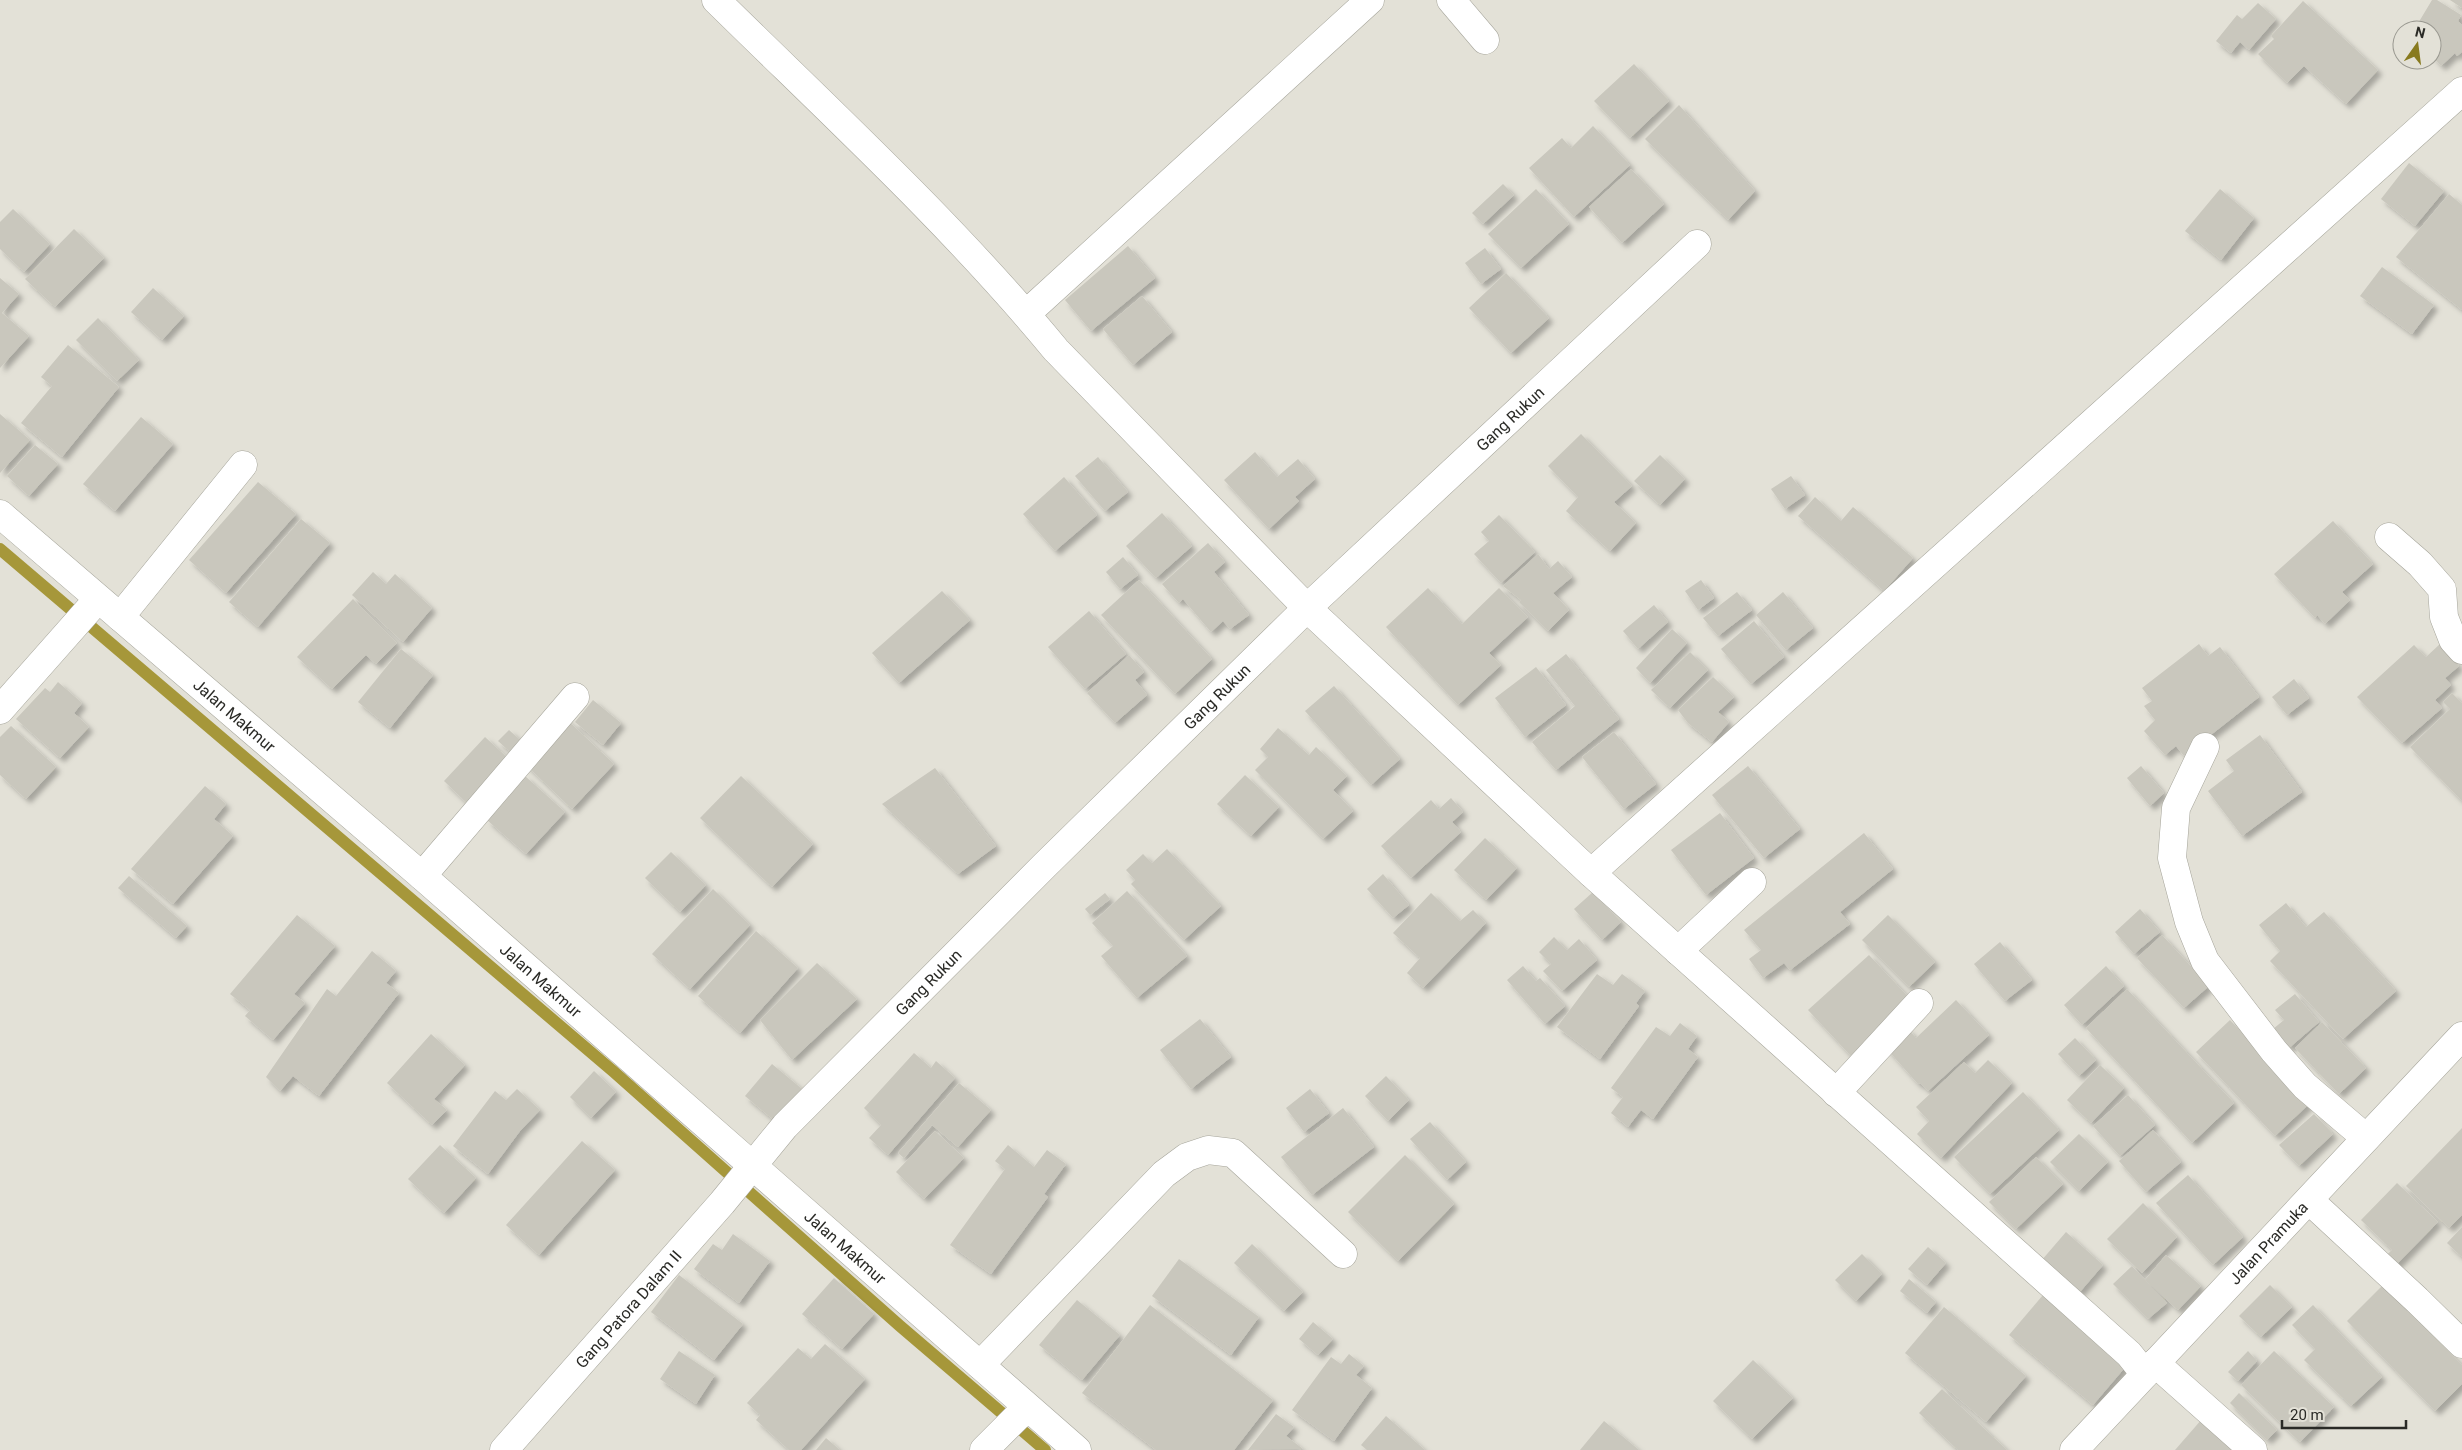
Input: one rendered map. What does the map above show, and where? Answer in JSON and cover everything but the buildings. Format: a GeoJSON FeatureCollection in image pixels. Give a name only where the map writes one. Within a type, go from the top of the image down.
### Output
{"type":"FeatureCollection","features":[{"type":"Feature","properties":{"kind":"street"},"geometry":{"type":"LineString","coordinates":[[716,0],[936,216],[1026,314],[1063,358],[1307,608],[1678,952],[2129,1354],[2150,1368],[2253,1450]]}},
{"type":"Feature","properties":{"kind":"street"},"geometry":{"type":"LineString","coordinates":[[1026,314],[1370,0]]}},
{"type":"Feature","properties":{"kind":"street"},"geometry":{"type":"LineString","coordinates":[[1451,0],[1485,40]]}},
{"type":"Feature","properties":{"kind":"street"},"geometry":{"type":"LineString","coordinates":[[1591,873],[2462,91]]}},
{"type":"Feature","properties":{"kind":"street","name":"Gang Rukun"},"geometry":{"type":"LineString","coordinates":[[748,1172],[806,1105],[1044,866],[1307,608],[1697,244]]}},
{"type":"Feature","properties":{"kind":"street"},"geometry":{"type":"LineString","coordinates":[[120,617],[243,465]]}},
{"type":"Feature","properties":{"kind":"street","name":"Jalan Makmur"},"geometry":{"type":"LineString","coordinates":[[0,514],[85,614],[120,617],[422,876],[748,1172],[980,1365],[1008,1427],[1077,1450]]}},
{"type":"Feature","properties":{"kind":"street"},"geometry":{"type":"LineString","coordinates":[[2390,537],[2420,564],[2442,590],[2444,617],[2453,640],[2462,650]]}},
{"type":"Feature","properties":{"kind":"street"},"geometry":{"type":"LineString","coordinates":[[0,710],[85,614]]}},
{"type":"Feature","properties":{"kind":"street"},"geometry":{"type":"LineString","coordinates":[[422,876],[575,697]]}},
{"type":"Feature","properties":{"kind":"street"},"geometry":{"type":"LineString","coordinates":[[2205,747],[2176,808],[2172,858],[2189,922],[2205,961],[2274,1051],[2305,1086],[2366,1138]]}},
{"type":"Feature","properties":{"kind":"street"},"geometry":{"type":"LineString","coordinates":[[1678,952],[1752,882]]}},
{"type":"Feature","properties":{"kind":"street"},"geometry":{"type":"LineString","coordinates":[[1836,1093],[1919,1003]]}},
{"type":"Feature","properties":{"kind":"street","name":"Jalan Pramuka"},"geometry":{"type":"LineString","coordinates":[[2074,1450],[2462,1036]]}},
{"type":"Feature","properties":{"kind":"street"},"geometry":{"type":"LineString","coordinates":[[980,1365],[1164,1174],[1187,1157],[1208,1150],[1233,1153],[1343,1254]]}},
{"type":"Feature","properties":{"kind":"street","name":"Gang Patora Dalam II"},"geometry":{"type":"LineString","coordinates":[[504,1450],[748,1172]]}},
{"type":"Feature","properties":{"kind":"street"},"geometry":{"type":"LineString","coordinates":[[2308,1200],[2462,1344]]}},
{"type":"Feature","properties":{"kind":"waterway"},"geometry":{"type":"LineString","coordinates":[[0,549],[614,1072],[900,1326],[1045,1450]]}}]}
